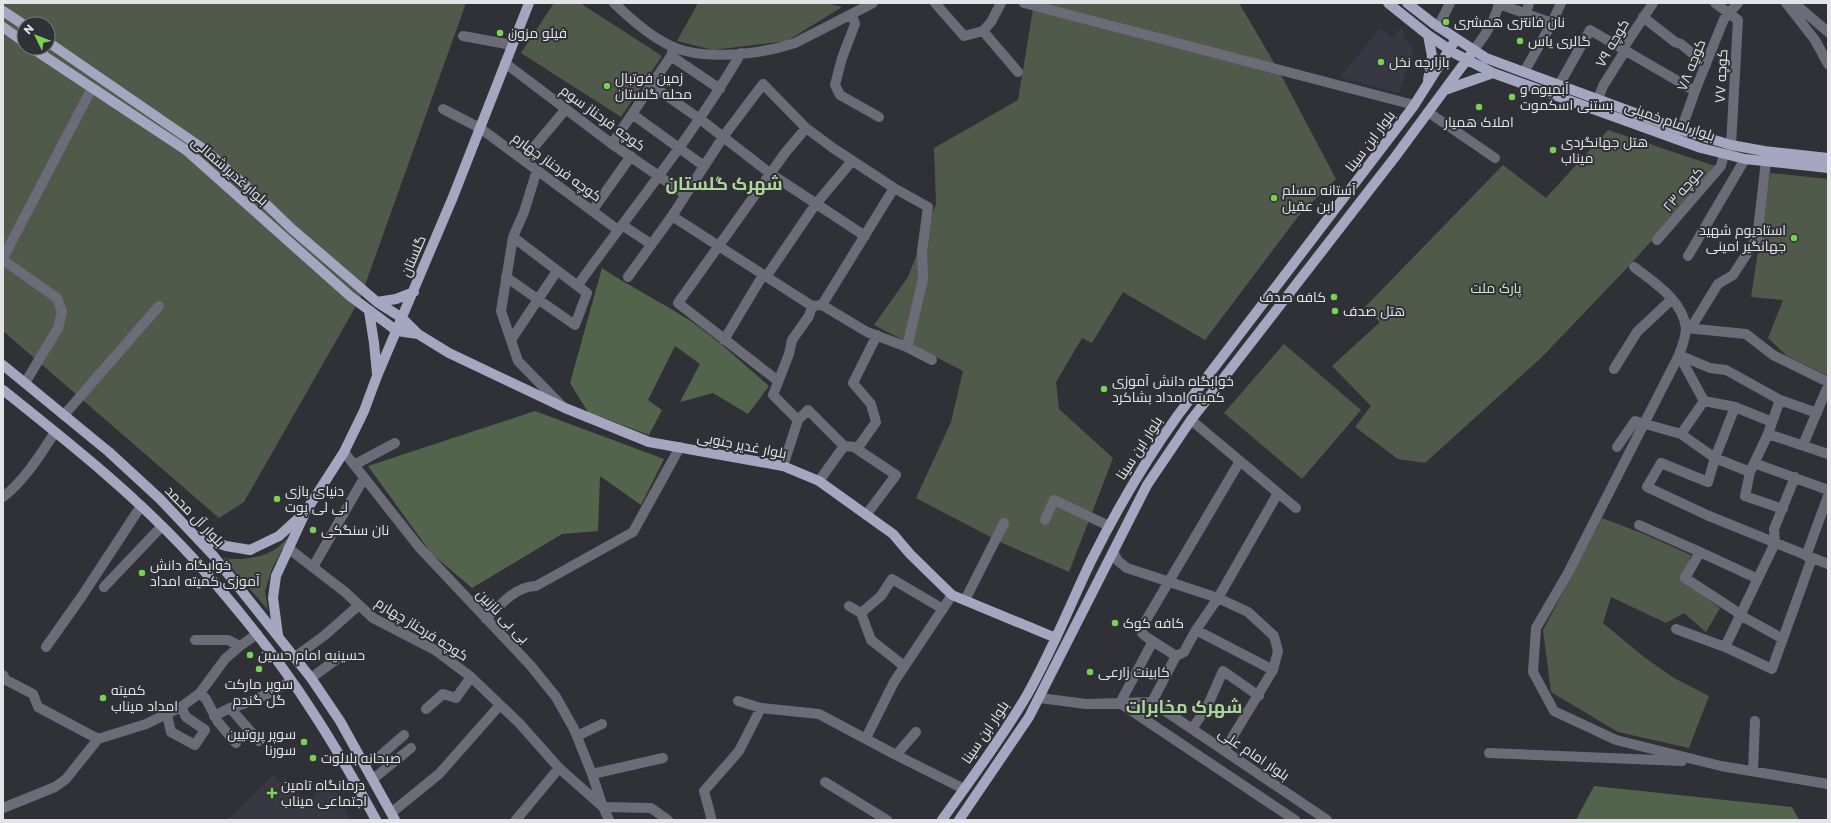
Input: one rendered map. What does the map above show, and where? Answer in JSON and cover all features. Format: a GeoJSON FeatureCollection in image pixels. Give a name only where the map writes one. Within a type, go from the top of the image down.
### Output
{"type":"FeatureCollection","features":[{"type":"Feature","properties":{"kind":"main road","name":"گلستان"},"geometry":{"type":"LineString","coordinates":[[278,635],[273,598],[276,576],[306,511],[344,452],[364,411],[377,376],[414,292],[529,3]]}},
{"type":"Feature","properties":{"kind":"main road","name":"بلوار امام خمینی"},"geometry":{"type":"LineString","coordinates":[[1388,3],[1428,35],[1466,60],[1493,73],[1681,142],[1745,159],[1828,168]]}},
{"type":"Feature","properties":{"kind":"main road","name":"بلوار امام خمینی"},"geometry":{"type":"LineString","coordinates":[[1407,3],[1438,27],[1486,58],[1681,130],[1731,145],[1764,151],[1828,158]]}},
{"type":"Feature","properties":{"kind":"main road"},"geometry":{"type":"LineString","coordinates":[[3,11],[16,20]]}},
{"type":"Feature","properties":{"kind":"main road"},"geometry":{"type":"LineString","coordinates":[[3,27],[16,36]]}},
{"type":"Feature","properties":{"kind":"main road"},"geometry":{"type":"LineString","coordinates":[[1427,85],[1432,56],[1428,35]]}},
{"type":"Feature","properties":{"kind":"main road","name":"بلوار ابن سینا"},"geometry":{"type":"LineString","coordinates":[[942,820],[1027,695],[1056,638],[1109,526],[1151,453],[1178,415],[1414,105],[1456,39]]}},
{"type":"Feature","properties":{"kind":"main road","name":"بلوار غدیر شمالی"},"geometry":{"type":"LineString","coordinates":[[56,48],[205,150],[257,196],[292,230],[377,302],[402,318]]}},
{"type":"Feature","properties":{"kind":"main road","name":"بلوار ابن سینا"},"geometry":{"type":"LineString","coordinates":[[959,820],[995,770],[1040,698],[1147,485],[1191,420],[1474,50]]}},
{"type":"Feature","properties":{"kind":"main road","name":"بلوار غدیر شمالی"},"geometry":{"type":"LineString","coordinates":[[44,56],[186,150],[350,296],[397,331]]}},
{"type":"Feature","properties":{"kind":"main road"},"geometry":{"type":"LineString","coordinates":[[1444,90],[1493,73]]}},
{"type":"Feature","properties":{"kind":"main road"},"geometry":{"type":"LineString","coordinates":[[377,302],[396,299],[414,292]]}},
{"type":"Feature","properties":{"kind":"main road"},"geometry":{"type":"LineString","coordinates":[[369,311],[377,376]]}},
{"type":"Feature","properties":{"kind":"main road","name":"بلوار غدیر جنوبی"},"geometry":{"type":"LineString","coordinates":[[402,318],[418,334],[449,352],[565,408],[649,442],[783,466],[819,481],[893,534],[910,554],[952,595],[1056,638]]}},
{"type":"Feature","properties":{"kind":"main road","name":"بلوار غدیر جنوبی"},"geometry":{"type":"LineString","coordinates":[[397,331],[418,334]]}},
{"type":"Feature","properties":{"kind":"main road","name":"بلوار آل محمد"},"geometry":{"type":"LineString","coordinates":[[3,365],[109,452],[160,499],[212,554],[311,678],[364,763],[393,816]]}},
{"type":"Feature","properties":{"kind":"main road"},"geometry":{"type":"LineString","coordinates":[[3,390],[96,465],[161,526],[190,556],[257,634],[312,710],[376,820]]}},
{"type":"Feature","properties":{"kind":"main road"},"geometry":{"type":"LineString","coordinates":[[96,465],[109,452]]}},
{"type":"Feature","properties":{"kind":"main road","name":"گلستان"},"geometry":{"type":"LineString","coordinates":[[194,535],[226,546],[250,550],[279,536],[306,511]]}},
{"type":"Feature","properties":{"kind":"main road"},"geometry":{"type":"LineString","coordinates":[[1027,695],[1040,698]]}},
{"type":"Feature","properties":{"kind":"main road"},"geometry":{"type":"LineString","coordinates":[[312,710],[328,704]]}},
{"type":"Feature","properties":{"kind":"street"},"geometry":{"type":"LineString","coordinates":[[614,3],[639,25],[720,89]]}},
{"type":"Feature","properties":{"kind":"street"},"geometry":{"type":"LineString","coordinates":[[672,51],[741,53],[782,47],[795,43],[873,3]]}},
{"type":"Feature","properties":{"kind":"street"},"geometry":{"type":"LineString","coordinates":[[936,3],[964,36],[984,31],[991,22],[1001,3]]}},
{"type":"Feature","properties":{"kind":"street"},"geometry":{"type":"LineString","coordinates":[[1024,3],[1414,105]]}},
{"type":"Feature","properties":{"kind":"street"},"geometry":{"type":"LineString","coordinates":[[1438,27],[1450,3]]}},
{"type":"Feature","properties":{"kind":"street"},"geometry":{"type":"LineString","coordinates":[[1526,14],[1529,3]]}},
{"type":"Feature","properties":{"kind":"street"},"geometry":{"type":"LineString","coordinates":[[1524,72],[1552,23],[1561,3]]}},
{"type":"Feature","properties":{"kind":"street","name":"کوچه ۷۹"},"geometry":{"type":"LineString","coordinates":[[1598,99],[1603,86],[1626,44],[1653,3]]}},
{"type":"Feature","properties":{"kind":"street"},"geometry":{"type":"LineString","coordinates":[[1715,3],[1729,13]]}},
{"type":"Feature","properties":{"kind":"street","name":"کوچه ۷۸"},"geometry":{"type":"LineString","coordinates":[[1681,130],[1724,19],[1738,3]]}},
{"type":"Feature","properties":{"kind":"street"},"geometry":{"type":"LineString","coordinates":[[1786,3],[1815,40],[1828,64]]}},
{"type":"Feature","properties":{"kind":"street"},"geometry":{"type":"LineString","coordinates":[[1794,3],[1828,32]]}},
{"type":"Feature","properties":{"kind":"street"},"geometry":{"type":"LineString","coordinates":[[1474,50],[1485,36],[1496,15],[1499,4],[1552,23]]}},
{"type":"Feature","properties":{"kind":"street","name":"کوچه ۷۷"},"geometry":{"type":"LineString","coordinates":[[1729,13],[1738,20],[1731,145]]}},
{"type":"Feature","properties":{"kind":"street"},"geometry":{"type":"LineString","coordinates":[[852,14],[855,24],[842,58],[835,85],[840,95],[879,117]]}},
{"type":"Feature","properties":{"kind":"street"},"geometry":{"type":"LineString","coordinates":[[1643,17],[1675,42],[1681,44],[1706,65]]}},
{"type":"Feature","properties":{"kind":"street"},"geometry":{"type":"LineString","coordinates":[[1559,85],[1590,30],[1695,91]]}},
{"type":"Feature","properties":{"kind":"street"},"geometry":{"type":"LineString","coordinates":[[984,31],[1018,72]]}},
{"type":"Feature","properties":{"kind":"street"},"geometry":{"type":"LineString","coordinates":[[463,36],[512,45]]}},
{"type":"Feature","properties":{"kind":"street"},"geometry":{"type":"LineString","coordinates":[[612,144],[672,51]]}},
{"type":"Feature","properties":{"kind":"street"},"geometry":{"type":"LineString","coordinates":[[578,285],[680,148],[720,89],[741,53]]}},
{"type":"Feature","properties":{"kind":"street","name":"کوچه فرحناز سوم"},"geometry":{"type":"LineString","coordinates":[[505,63],[612,144],[685,194]]}},
{"type":"Feature","properties":{"kind":"street"},"geometry":{"type":"LineString","coordinates":[[628,277],[672,216],[723,137],[762,84],[806,128],[852,161],[894,188],[928,207],[922,251],[923,279],[907,347]]}},
{"type":"Feature","properties":{"kind":"street"},"geometry":{"type":"LineString","coordinates":[[651,85],[700,119],[771,174],[815,205],[865,236]]}},
{"type":"Feature","properties":{"kind":"street"},"geometry":{"type":"LineString","coordinates":[[25,383],[58,328],[62,312],[58,298],[3,259],[92,88]]}},
{"type":"Feature","properties":{"kind":"street","name":"کوچه فرحناز چهارم"},"geometry":{"type":"LineString","coordinates":[[443,109],[480,128],[592,210],[651,244]]}},
{"type":"Feature","properties":{"kind":"street"},"geometry":{"type":"LineString","coordinates":[[524,160],[566,109]]}},
{"type":"Feature","properties":{"kind":"street"},"geometry":{"type":"LineString","coordinates":[[1428,112],[1495,158]]}},
{"type":"Feature","properties":{"kind":"street"},"geometry":{"type":"LineString","coordinates":[[632,114],[704,166]]}},
{"type":"Feature","properties":{"kind":"street"},"geometry":{"type":"LineString","coordinates":[[778,381],[678,303],[785,153],[806,128]]}},
{"type":"Feature","properties":{"kind":"street","name":"کوچه ۲۳"},"geometry":{"type":"LineString","coordinates":[[1657,240],[1721,166],[1724,154]]}},
{"type":"Feature","properties":{"kind":"street"},"geometry":{"type":"LineString","coordinates":[[592,210],[631,156]]}},
{"type":"Feature","properties":{"kind":"street"},"geometry":{"type":"LineString","coordinates":[[1688,256],[1745,159]]}},
{"type":"Feature","properties":{"kind":"street"},"geometry":{"type":"LineString","coordinates":[[724,340],[764,276],[815,205],[852,161]]}},
{"type":"Feature","properties":{"kind":"street"},"geometry":{"type":"LineString","coordinates":[[1686,328],[1694,323],[1718,284],[1733,275],[1756,238],[1766,161]]}},
{"type":"Feature","properties":{"kind":"street"},"geometry":{"type":"LineString","coordinates":[[537,170],[524,212],[513,237],[501,311],[518,361],[565,408]]}},
{"type":"Feature","properties":{"kind":"street"},"geometry":{"type":"LineString","coordinates":[[798,420],[774,396],[778,381],[789,354],[792,340],[865,236],[894,188]]}},
{"type":"Feature","properties":{"kind":"street"},"geometry":{"type":"LineString","coordinates":[[672,216],[764,276],[817,306],[867,332],[907,347],[932,360]]}},
{"type":"Feature","properties":{"kind":"street"},"geometry":{"type":"LineString","coordinates":[[506,277],[576,325],[587,293],[513,237]]}},
{"type":"Feature","properties":{"kind":"street"},"geometry":{"type":"LineString","coordinates":[[1634,267],[1672,299],[1678,308],[1686,328],[1684,342],[1679,355],[1568,573],[1536,628],[1533,672],[1554,711],[1616,740],[1704,762],[1753,772],[1828,784]]}},
{"type":"Feature","properties":{"kind":"street"},"geometry":{"type":"LineString","coordinates":[[511,340],[557,271]]}},
{"type":"Feature","properties":{"kind":"street"},"geometry":{"type":"LineString","coordinates":[[1614,369],[1637,332],[1672,299]]}},
{"type":"Feature","properties":{"kind":"street"},"geometry":{"type":"LineString","coordinates":[[64,415],[159,306]]}},
{"type":"Feature","properties":{"kind":"street"},"geometry":{"type":"LineString","coordinates":[[1686,328],[1746,334],[1773,355],[1828,382]]}},
{"type":"Feature","properties":{"kind":"street"},"geometry":{"type":"LineString","coordinates":[[857,449],[876,422],[871,404],[853,383],[877,336]]}},
{"type":"Feature","properties":{"kind":"street"},"geometry":{"type":"LineString","coordinates":[[1679,355],[1710,368],[1726,370],[1780,400],[1817,413]]}},
{"type":"Feature","properties":{"kind":"street"},"geometry":{"type":"LineString","coordinates":[[1679,355],[1704,401]]}},
{"type":"Feature","properties":{"kind":"street"},"geometry":{"type":"LineString","coordinates":[[1803,445],[1828,386]]}},
{"type":"Feature","properties":{"kind":"street"},"geometry":{"type":"LineString","coordinates":[[1780,400],[1768,434],[1752,467],[1744,496],[1783,509]]}},
{"type":"Feature","properties":{"kind":"street"},"geometry":{"type":"LineString","coordinates":[[1704,401],[1735,407],[1772,422]]}},
{"type":"Feature","properties":{"kind":"street"},"geometry":{"type":"LineString","coordinates":[[1681,434],[1704,401]]}},
{"type":"Feature","properties":{"kind":"street"},"geometry":{"type":"LineString","coordinates":[[1735,407],[1714,458],[1708,482],[1661,463],[1647,487],[1709,516],[1828,564]]}},
{"type":"Feature","properties":{"kind":"street"},"geometry":{"type":"LineString","coordinates":[[783,466],[798,420],[808,410],[844,446],[857,449],[896,475],[866,515]]}},
{"type":"Feature","properties":{"kind":"street"},"geometry":{"type":"LineString","coordinates":[[1191,420],[1296,508]]}},
{"type":"Feature","properties":{"kind":"street"},"geometry":{"type":"LineString","coordinates":[[1617,447],[1635,421],[1681,434],[1714,458],[1795,477],[1828,490]]}},
{"type":"Feature","properties":{"kind":"street"},"geometry":{"type":"LineString","coordinates":[[3,497],[11,491],[30,469],[55,432]]}},
{"type":"Feature","properties":{"kind":"street"},"geometry":{"type":"LineString","coordinates":[[1768,434],[1828,454]]}},
{"type":"Feature","properties":{"kind":"street"},"geometry":{"type":"LineString","coordinates":[[354,465],[395,443]]}},
{"type":"Feature","properties":{"kind":"street"},"geometry":{"type":"LineString","coordinates":[[819,481],[844,446]]}},
{"type":"Feature","properties":{"kind":"street"},"geometry":{"type":"LineString","coordinates":[[486,619],[506,599],[528,586],[536,586],[633,532],[680,447]]}},
{"type":"Feature","properties":{"kind":"street","name":"بی بی نازنین"},"geometry":{"type":"LineString","coordinates":[[344,452],[419,547],[531,666],[556,697],[577,736],[609,820]]}},
{"type":"Feature","properties":{"kind":"street"},"geometry":{"type":"LineString","coordinates":[[1176,656],[1142,633],[1142,627],[1240,461]]}},
{"type":"Feature","properties":{"kind":"street"},"geometry":{"type":"LineString","coordinates":[[1725,647],[1775,543],[1774,529],[1795,477]]}},
{"type":"Feature","properties":{"kind":"street"},"geometry":{"type":"LineString","coordinates":[[313,567],[364,478]]}},
{"type":"Feature","properties":{"kind":"street"},"geometry":{"type":"LineString","coordinates":[[1040,698],[1086,704],[1152,702],[1176,656],[1184,652],[1196,630],[1218,598],[1278,493]]}},
{"type":"Feature","properties":{"kind":"street"},"geometry":{"type":"LineString","coordinates":[[1676,629],[1725,647],[1772,669],[1809,557],[1824,520],[1828,496]]}},
{"type":"Feature","properties":{"kind":"street"},"geometry":{"type":"LineString","coordinates":[[1045,520],[1054,500],[1109,526]]}},
{"type":"Feature","properties":{"kind":"street"},"geometry":{"type":"LineString","coordinates":[[46,647],[82,596],[140,506]]}},
{"type":"Feature","properties":{"kind":"street"},"geometry":{"type":"LineString","coordinates":[[965,600],[1004,523]]}},
{"type":"Feature","properties":{"kind":"street"},"geometry":{"type":"LineString","coordinates":[[1639,525],[1758,578]]}},
{"type":"Feature","properties":{"kind":"street"},"geometry":{"type":"LineString","coordinates":[[104,587],[161,526]]}},
{"type":"Feature","properties":{"kind":"street","name":"کوچه فرحناز چهارم"},"geometry":{"type":"LineString","coordinates":[[288,548],[359,604],[373,618],[435,650],[471,677],[500,705],[559,768],[603,807]]}},
{"type":"Feature","properties":{"kind":"street"},"geometry":{"type":"LineString","coordinates":[[1113,552],[1118,561],[1127,568],[1168,583],[1218,598],[1248,612],[1274,636],[1278,651],[1273,670],[1259,696],[1224,751]]}},
{"type":"Feature","properties":{"kind":"street"},"geometry":{"type":"LineString","coordinates":[[1700,552],[1685,578],[1740,615],[1783,638]]}},
{"type":"Feature","properties":{"kind":"street"},"geometry":{"type":"LineString","coordinates":[[861,614],[881,596],[892,579],[943,609]]}},
{"type":"Feature","properties":{"kind":"street"},"geometry":{"type":"LineString","coordinates":[[866,738],[887,694],[952,595]]}},
{"type":"Feature","properties":{"kind":"street"},"geometry":{"type":"LineString","coordinates":[[295,657],[325,635],[359,604]]}},
{"type":"Feature","properties":{"kind":"street"},"geometry":{"type":"LineString","coordinates":[[849,606],[861,614],[871,640],[904,666]]}},
{"type":"Feature","properties":{"kind":"street"},"geometry":{"type":"LineString","coordinates":[[1196,630],[1273,670]]}},
{"type":"Feature","properties":{"kind":"street"},"geometry":{"type":"LineString","coordinates":[[3,808],[55,787],[66,779],[98,739],[146,724],[181,707],[200,693],[225,659],[257,634]]}},
{"type":"Feature","properties":{"kind":"street"},"geometry":{"type":"LineString","coordinates":[[195,640],[228,640],[240,646]]}},
{"type":"Feature","properties":{"kind":"street"},"geometry":{"type":"LineString","coordinates":[[1120,703],[1154,641]]}},
{"type":"Feature","properties":{"kind":"street"},"geometry":{"type":"LineString","coordinates":[[311,678],[338,659]]}},
{"type":"Feature","properties":{"kind":"street"},"geometry":{"type":"LineString","coordinates":[[1192,729],[1207,707],[1223,671],[1259,696]]}},
{"type":"Feature","properties":{"kind":"street"},"geometry":{"type":"LineString","coordinates":[[3,675],[6,680],[33,694],[38,707],[98,739]]}},
{"type":"Feature","properties":{"kind":"street"},"geometry":{"type":"LineString","coordinates":[[426,709],[443,694],[456,698],[471,677]]}},
{"type":"Feature","properties":{"kind":"street"},"geometry":{"type":"LineString","coordinates":[[199,726],[213,714],[244,704],[272,692],[291,681]]}},
{"type":"Feature","properties":{"kind":"street"},"geometry":{"type":"LineString","coordinates":[[200,693],[206,699],[213,714],[236,743]]}},
{"type":"Feature","properties":{"kind":"street"},"geometry":{"type":"LineString","coordinates":[[738,701],[761,708],[819,714],[964,789]]}},
{"type":"Feature","properties":{"kind":"street","name":"بلوار امام علی"},"geometry":{"type":"LineString","coordinates":[[1152,702],[1327,820]]}},
{"type":"Feature","properties":{"kind":"street"},"geometry":{"type":"LineString","coordinates":[[1120,703],[1295,820]]}},
{"type":"Feature","properties":{"kind":"street"},"geometry":{"type":"LineString","coordinates":[[393,816],[439,774],[500,705]]}},
{"type":"Feature","properties":{"kind":"street"},"geometry":{"type":"LineString","coordinates":[[166,715],[172,732],[195,745],[205,730],[186,716],[181,707]]}},
{"type":"Feature","properties":{"kind":"street"},"geometry":{"type":"LineString","coordinates":[[230,708],[259,741]]}},
{"type":"Feature","properties":{"kind":"street"},"geometry":{"type":"LineString","coordinates":[[710,820],[711,817],[704,791],[739,750],[761,708]]}},
{"type":"Feature","properties":{"kind":"street"},"geometry":{"type":"LineString","coordinates":[[1753,772],[1755,721]]}},
{"type":"Feature","properties":{"kind":"street"},"geometry":{"type":"LineString","coordinates":[[577,736],[602,724]]}},
{"type":"Feature","properties":{"kind":"street"},"geometry":{"type":"LineString","coordinates":[[896,755],[916,732]]}},
{"type":"Feature","properties":{"kind":"street"},"geometry":{"type":"LineString","coordinates":[[364,763],[380,756],[404,735]]}},
{"type":"Feature","properties":{"kind":"street"},"geometry":{"type":"LineString","coordinates":[[373,779],[411,748]]}},
{"type":"Feature","properties":{"kind":"street"},"geometry":{"type":"LineString","coordinates":[[1489,753],[1704,762]]}},
{"type":"Feature","properties":{"kind":"street"},"geometry":{"type":"LineString","coordinates":[[592,774],[663,758]]}},
{"type":"Feature","properties":{"kind":"street"},"geometry":{"type":"LineString","coordinates":[[516,820],[559,768]]}},
{"type":"Feature","properties":{"kind":"street"},"geometry":{"type":"LineString","coordinates":[[825,782],[887,820]]}},
{"type":"Feature","properties":{"kind":"street"},"geometry":{"type":"LineString","coordinates":[[603,807],[651,808],[668,820]]}},
{"type":"Feature","properties":{"kind":"shaded area","name":"بازارچه نخل"},"geometry":{"type":"Polygon","coordinates":[[[1380,28],[1392,38],[1401,28],[1406,32],[1403,38],[1414,48],[1399,93],[1340,77],[1380,28]]]}},
{"type":"Feature","properties":{"kind":"shaded area","name":"درمانگاه تامین اجتماعی میناب"},"geometry":{"type":"Polygon","coordinates":[[[273,775],[302,807],[330,779],[351,820],[227,820],[273,775]]]}},
{"type":"Feature","properties":{"kind":"green space"},"geometry":{"type":"Polygon","coordinates":[[[3,3],[466,3],[360,299],[244,502],[219,518],[3,331],[3,3]]]}},
{"type":"Feature","properties":{"kind":"green space","name":"زمین فوتبال محله گلستان"},"geometry":{"type":"Polygon","coordinates":[[[554,3],[580,3],[662,56],[621,117],[521,53],[554,3]]]}},
{"type":"Feature","properties":{"kind":"green space"},"geometry":{"type":"Polygon","coordinates":[[[698,3],[828,3],[842,7],[787,41],[713,50],[677,41],[698,3]]]}},
{"type":"Feature","properties":{"kind":"green space"},"geometry":{"type":"Polygon","coordinates":[[[1034,3],[1239,3],[1280,73],[1336,179],[1300,214],[1205,340],[1123,292],[1092,343],[1082,338],[1056,382],[1059,409],[1113,458],[1069,572],[1000,542],[916,498],[951,422],[963,371],[874,325],[908,277],[936,204],[934,148],[1018,100],[1034,3]]]}},
{"type":"Feature","properties":{"kind":"green space","name":"پارک ملت"},"geometry":{"type":"Polygon","coordinates":[[[1608,130],[1718,167],[1627,268],[1542,357],[1425,463],[1398,459],[1355,427],[1371,406],[1332,366],[1380,322],[1365,307],[1503,165],[1546,198],[1608,130]]]}},
{"type":"Feature","properties":{"kind":"green space","name":"استادیوم شهید جهانگیر امینی"},"geometry":{"type":"Polygon","coordinates":[[[1770,173],[1828,179],[1828,376],[1787,356],[1768,338],[1783,300],[1751,297],[1770,173]]]}},
{"type":"Feature","properties":{"kind":"green space"},"geometry":{"type":"Polygon","coordinates":[[[602,268],[704,330],[769,386],[748,414],[713,393],[680,402],[700,364],[675,346],[648,400],[662,410],[649,435],[588,412],[570,383],[602,268]]]}},
{"type":"Feature","properties":{"kind":"green space"},"geometry":{"type":"Polygon","coordinates":[[[1284,344],[1361,410],[1302,479],[1224,413],[1284,344]]]}},
{"type":"Feature","properties":{"kind":"green space"},"geometry":{"type":"Polygon","coordinates":[[[535,411],[664,459],[641,505],[600,476],[598,531],[562,534],[472,588],[431,553],[368,466],[535,411]]]}},
{"type":"Feature","properties":{"kind":"green space"},"geometry":{"type":"Polygon","coordinates":[[[1602,518],[1644,534],[1691,555],[1683,581],[1720,608],[1706,632],[1684,613],[1666,623],[1611,597],[1603,623],[1644,657],[1674,678],[1709,696],[1689,748],[1618,732],[1551,692],[1543,630],[1602,518]]]}},
{"type":"Feature","properties":{"kind":"green space"},"geometry":{"type":"Polygon","coordinates":[[[289,537],[272,569],[265,591],[268,610],[223,558],[243,559],[265,554],[277,548],[289,537]]]}},
{"type":"Feature","properties":{"kind":"green space"},"geometry":{"type":"Polygon","coordinates":[[[1594,786],[1792,807],[1799,820],[1576,820],[1594,786]]]}},
{"type":"Feature","properties":{"kind":"place","name":"نان فانتزی همشری"},"geometry":{"type":"Point","coordinates":[1446,22]}},
{"type":"Feature","properties":{"kind":"place","name":"فیلو مزون"},"geometry":{"type":"Point","coordinates":[500,33]}},
{"type":"Feature","properties":{"kind":"place","name":"گالری یاس"},"geometry":{"type":"Point","coordinates":[1520,41]}},
{"type":"Feature","properties":{"kind":"place","name":"بازارچه نخل"},"geometry":{"type":"Point","coordinates":[1381,62]}},
{"type":"Feature","properties":{"kind":"place","name":"زمین فوتبال محله گلستان"},"geometry":{"type":"Point","coordinates":[607,86]}},
{"type":"Feature","properties":{"kind":"place","name":"آبمیوه و بستنی اسکموت"},"geometry":{"type":"Point","coordinates":[1512,97]}},
{"type":"Feature","properties":{"kind":"place","name":"املاک همیار"},"geometry":{"type":"Point","coordinates":[1479,107]}},
{"type":"Feature","properties":{"kind":"place","name":"هتل جهانگردی میناب"},"geometry":{"type":"Point","coordinates":[1553,150]}},
{"type":"Feature","properties":{"kind":"place","name":"آستانه مسلم ابن عقیل"},"geometry":{"type":"Point","coordinates":[1274,198]}},
{"type":"Feature","properties":{"kind":"place","name":"استادیوم شهید جهانگیر امینی"},"geometry":{"type":"Point","coordinates":[1794,238]}},
{"type":"Feature","properties":{"kind":"place","name":"کافه صدف"},"geometry":{"type":"Point","coordinates":[1334,297]}},
{"type":"Feature","properties":{"kind":"place","name":"هتل صدف"},"geometry":{"type":"Point","coordinates":[1335,311]}},
{"type":"Feature","properties":{"kind":"place","name":"خوابگاه دانش آموزی کمیته امداد بشاکرد"},"geometry":{"type":"Point","coordinates":[1104,389]}},
{"type":"Feature","properties":{"kind":"place","name":"دنیای بازی لی لی پوت"},"geometry":{"type":"Point","coordinates":[277,499]}},
{"type":"Feature","properties":{"kind":"place","name":"نان سنگکی"},"geometry":{"type":"Point","coordinates":[313,530]}},
{"type":"Feature","properties":{"kind":"place","name":"خوابگاه دانش آموزی کمیته امداد"},"geometry":{"type":"Point","coordinates":[142,573]}},
{"type":"Feature","properties":{"kind":"place","name":"کافه کوک"},"geometry":{"type":"Point","coordinates":[1115,623]}},
{"type":"Feature","properties":{"kind":"place","name":"حسینیه امام حسین"},"geometry":{"type":"Point","coordinates":[250,655]}},
{"type":"Feature","properties":{"kind":"place","name":"سوپر مارکت گل گندم"},"geometry":{"type":"Point","coordinates":[259,669]}},
{"type":"Feature","properties":{"kind":"place","name":"کابینت زارعی"},"geometry":{"type":"Point","coordinates":[1090,672]}},
{"type":"Feature","properties":{"kind":"place","name":"کمیته امداد میناب"},"geometry":{"type":"Point","coordinates":[103,698]}},
{"type":"Feature","properties":{"kind":"place","name":"سوپر پروتیین سورنا"},"geometry":{"type":"Point","coordinates":[304,742]}},
{"type":"Feature","properties":{"kind":"place","name":"صبحانه بلالوت"},"geometry":{"type":"Point","coordinates":[313,758]}},
{"type":"Feature","properties":{"kind":"place","name":"درمانگاه تامین اجتماعی میناب"},"geometry":{"type":"Point","coordinates":[272,793]}},
{"type":"Feature","properties":{"kind":"district","name":"شهرک گلستان"},"geometry":{"type":"Point","coordinates":[724,184]}},
{"type":"Feature","properties":{"kind":"district","name":"شهرک مخابرات"},"geometry":{"type":"Point","coordinates":[1184,707]}}]}
